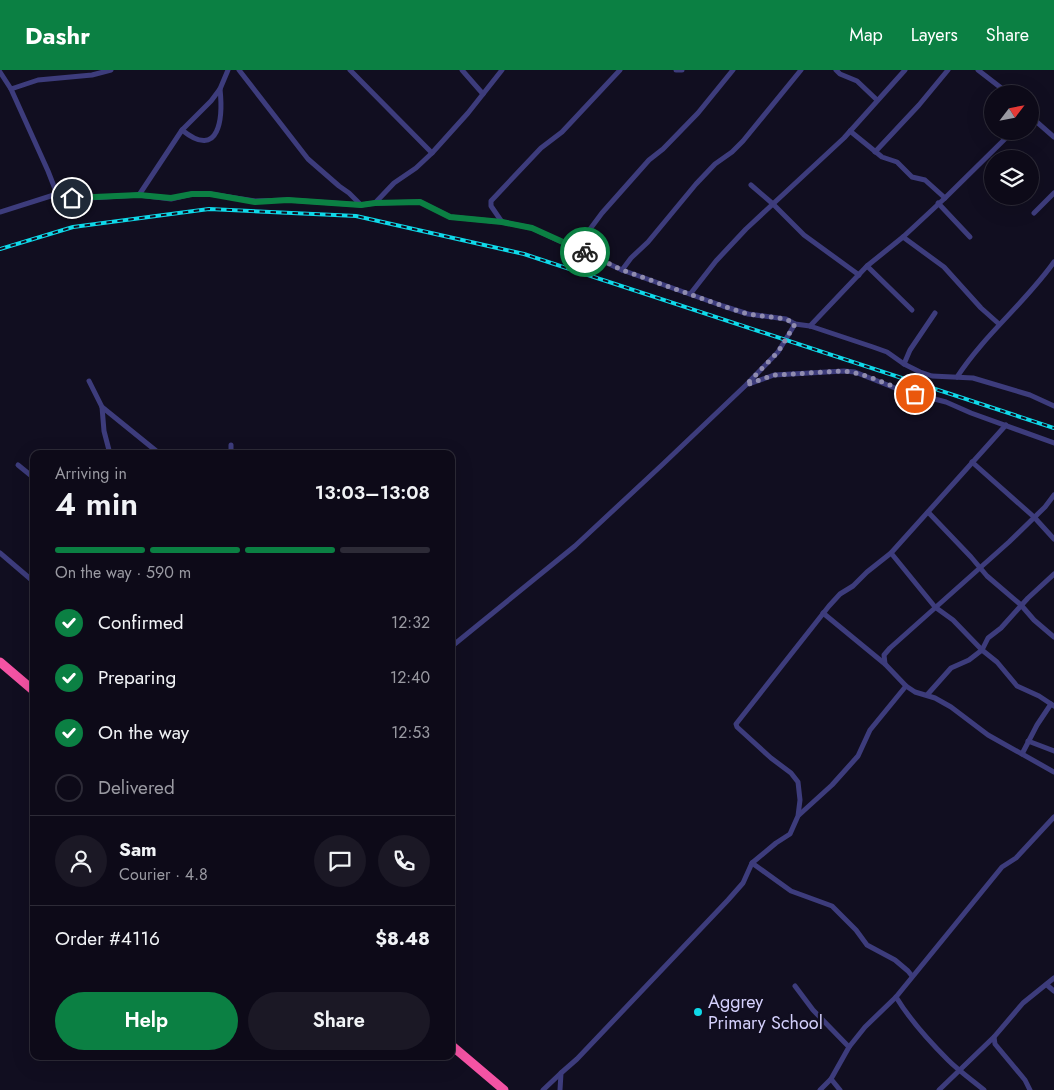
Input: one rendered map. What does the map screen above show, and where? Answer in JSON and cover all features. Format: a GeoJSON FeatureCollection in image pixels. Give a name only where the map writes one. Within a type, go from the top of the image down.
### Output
{"type":"FeatureCollection","features":[{"type":"Feature","properties":{"kind":"highway"},"geometry":{"type":"LineString","coordinates":[[0,662],[30,687]]}},
{"type":"Feature","properties":{"kind":"highway"},"geometry":{"type":"LineString","coordinates":[[455,1047],[504,1090]]}},
{"type":"Feature","properties":{"kind":"street"},"geometry":{"type":"LineString","coordinates":[[11,89],[38,80],[92,76],[111,70]]}},
{"type":"Feature","properties":{"kind":"street"},"geometry":{"type":"LineString","coordinates":[[139,195],[182,130],[211,101],[220,89],[228,70]]}},
{"type":"Feature","properties":{"kind":"street"},"geometry":{"type":"LineString","coordinates":[[239,70],[308,159],[339,186],[349,192],[361,205]]}},
{"type":"Feature","properties":{"kind":"street"},"geometry":{"type":"LineString","coordinates":[[350,70],[432,153]]}},
{"type":"Feature","properties":{"kind":"street"},"geometry":{"type":"LineString","coordinates":[[462,70],[483,94]]}},
{"type":"Feature","properties":{"kind":"street"},"geometry":{"type":"LineString","coordinates":[[375,203],[394,183],[416,168],[432,153],[468,113],[502,70]]}},
{"type":"Feature","properties":{"kind":"street"},"geometry":{"type":"LineString","coordinates":[[502,222],[491,206],[491,201],[541,148],[562,132],[620,70]]}},
{"type":"Feature","properties":{"kind":"street"},"geometry":{"type":"LineString","coordinates":[[676,70],[682,70]]}},
{"type":"Feature","properties":{"kind":"street"},"geometry":{"type":"LineString","coordinates":[[576,248],[602,213],[650,160],[698,112],[730,72],[722,70]]}},
{"type":"Feature","properties":{"kind":"street"},"geometry":{"type":"LineString","coordinates":[[622,270],[696,184],[715,164],[732,152],[743,140],[801,70]]}},
{"type":"Feature","properties":{"kind":"street"},"geometry":{"type":"LineString","coordinates":[[836,70],[840,74],[857,81],[877,100]]}},
{"type":"Feature","properties":{"kind":"street"},"geometry":{"type":"LineString","coordinates":[[691,293],[716,261],[746,229],[850,131],[905,70]]}},
{"type":"Feature","properties":{"kind":"street"},"geometry":{"type":"LineString","coordinates":[[875,152],[919,105],[948,70]]}},
{"type":"Feature","properties":{"kind":"street"},"geometry":{"type":"LineString","coordinates":[[978,70],[997,85]]}},
{"type":"Feature","properties":{"kind":"street"},"geometry":{"type":"LineString","coordinates":[[0,72],[11,89],[57,194]]}},
{"type":"Feature","properties":{"kind":"street"},"geometry":{"type":"LineString","coordinates":[[182,130],[190,136],[199,139],[207,140],[214,137],[218,128],[220,113],[220,89]]}},
{"type":"Feature","properties":{"kind":"street"},"geometry":{"type":"LineString","coordinates":[[1039,122],[1051,130],[1054,137]]}},
{"type":"Feature","properties":{"kind":"street"},"geometry":{"type":"LineString","coordinates":[[850,131],[882,157],[897,162],[912,177],[925,180],[945,198]]}},
{"type":"Feature","properties":{"kind":"street"},"geometry":{"type":"LineString","coordinates":[[810,326],[868,266],[945,198],[1004,140]]}},
{"type":"Feature","properties":{"kind":"street"},"geometry":{"type":"LineString","coordinates":[[751,185],[804,235],[859,275]]}},
{"type":"Feature","properties":{"kind":"street"},"geometry":{"type":"LineString","coordinates":[[1034,213],[1054,193]]}},
{"type":"Feature","properties":{"kind":"street"},"geometry":{"type":"LineString","coordinates":[[0,212],[57,194],[72,198],[139,195],[171,198],[192,194],[210,194],[255,202],[288,200],[361,205],[420,202],[450,217],[502,222],[532,228],[622,270],[748,314],[786,319],[795,324],[810,326],[887,352],[904,364],[932,376],[957,376],[982,380],[1030,395],[1054,406]]}},
{"type":"Feature","properties":{"kind":"street"},"geometry":{"type":"LineString","coordinates":[[938,203],[970,236]]}},
{"type":"Feature","properties":{"kind":"street"},"geometry":{"type":"LineString","coordinates":[[902,237],[944,267],[981,308],[999,324]]}},
{"type":"Feature","properties":{"kind":"street"},"geometry":{"type":"LineString","coordinates":[[957,376],[968,359],[1054,262]]}},
{"type":"Feature","properties":{"kind":"street"},"geometry":{"type":"LineString","coordinates":[[868,266],[912,310]]}},
{"type":"Feature","properties":{"kind":"street"},"geometry":{"type":"LineString","coordinates":[[904,364],[910,350],[934,313]]}},
{"type":"Feature","properties":{"kind":"street"},"geometry":{"type":"LineString","coordinates":[[455,644],[575,546],[746,385],[778,352],[795,324]]}},
{"type":"Feature","properties":{"kind":"street"},"geometry":{"type":"LineString","coordinates":[[746,385],[774,375],[856,372],[900,390],[946,402],[1054,443]]}},
{"type":"Feature","properties":{"kind":"street"},"geometry":{"type":"LineString","coordinates":[[89,381],[102,407],[104,431],[109,450]]}},
{"type":"Feature","properties":{"kind":"street"},"geometry":{"type":"LineString","coordinates":[[102,407],[155,450]]}},
{"type":"Feature","properties":{"kind":"street"},"geometry":{"type":"LineString","coordinates":[[543,1090],[577,1059],[711,919],[743,883],[752,864],[776,843],[790,834],[798,816],[800,800],[798,782],[791,773],[737,728],[736,724],[840,594],[853,586],[891,553],[1006,424]]}},
{"type":"Feature","properties":{"kind":"street"},"geometry":{"type":"LineString","coordinates":[[972,462],[1034,517],[1054,539]]}},
{"type":"Feature","properties":{"kind":"street"},"geometry":{"type":"LineString","coordinates":[[18,465],[30,475]]}},
{"type":"Feature","properties":{"kind":"street"},"geometry":{"type":"LineString","coordinates":[[884,664],[884,655],[890,648],[980,568],[1034,517],[1054,495]]}},
{"type":"Feature","properties":{"kind":"street"},"geometry":{"type":"LineString","coordinates":[[928,512],[998,586],[1054,637]]}},
{"type":"Feature","properties":{"kind":"street"},"geometry":{"type":"LineString","coordinates":[[0,553],[30,579]]}},
{"type":"Feature","properties":{"kind":"street"},"geometry":{"type":"LineString","coordinates":[[891,553],[936,607],[953,620],[982,650],[997,662],[1017,686],[1052,705],[1028,741],[1022,754]]}},
{"type":"Feature","properties":{"kind":"street"},"geometry":{"type":"LineString","coordinates":[[927,695],[952,668],[969,660],[982,650],[988,638],[1001,628],[1021,605],[1054,574]]}},
{"type":"Feature","properties":{"kind":"street"},"geometry":{"type":"LineString","coordinates":[[823,613],[914,692],[927,695],[951,707],[988,735],[1054,772]]}},
{"type":"Feature","properties":{"kind":"street"},"geometry":{"type":"LineString","coordinates":[[798,816],[832,785],[858,756],[870,730],[906,686]]}},
{"type":"Feature","properties":{"kind":"street"},"geometry":{"type":"LineString","coordinates":[[1028,741],[1054,751]]}},
{"type":"Feature","properties":{"kind":"street"},"geometry":{"type":"LineString","coordinates":[[820,1090],[831,1079],[850,1047],[865,1027],[896,997],[1002,867],[1016,858],[1054,817]]}},
{"type":"Feature","properties":{"kind":"street"},"geometry":{"type":"LineString","coordinates":[[752,864],[790,890],[832,906],[856,930],[867,945],[895,960],[912,976]]}},
{"type":"Feature","properties":{"kind":"street"},"geometry":{"type":"LineString","coordinates":[[939,1090],[994,1037],[1023,1002],[1054,978]]}},
{"type":"Feature","properties":{"kind":"street"},"geometry":{"type":"LineString","coordinates":[[1047,985],[1054,990]]}},
{"type":"Feature","properties":{"kind":"street"},"geometry":{"type":"LineString","coordinates":[[795,986],[813,1010],[850,1047]]}},
{"type":"Feature","properties":{"kind":"street"},"geometry":{"type":"LineString","coordinates":[[896,997],[920,1029],[948,1060],[984,1090]]}},
{"type":"Feature","properties":{"kind":"street"},"geometry":{"type":"LineString","coordinates":[[994,1037],[995,1044],[1025,1080],[1030,1090]]}},
{"type":"Feature","properties":{"kind":"street"},"geometry":{"type":"LineString","coordinates":[[560,1090],[561,1073]]}},
{"type":"Feature","properties":{"kind":"street"},"geometry":{"type":"LineString","coordinates":[[831,1079],[840,1090]]}},
{"type":"Feature","properties":{"kind":"railway"},"geometry":{"type":"LineString","coordinates":[[0,249],[73,227],[209,209],[356,216],[524,254],[1054,428]]}},
{"type":"Feature","properties":{"kind":"way so far"},"geometry":{"type":"LineString","coordinates":[[585,252],[622,270],[691,293],[723,306],[748,314],[786,319],[795,324],[778,352],[746,385],[774,375],[844,371],[856,372],[915,394]]}},
{"type":"Feature","properties":{"kind":"place","name":"Aggrey Primary School"},"geometry":{"type":"Point","coordinates":[698,1012]}},
{"type":"Feature","properties":{"kind":"route"},"geometry":{"type":"LineString","coordinates":[[72,198],[139,195],[171,198],[192,194],[210,194],[255,202],[288,200],[361,205],[420,202],[450,217],[502,222],[532,228],[585,252]]}}]}
